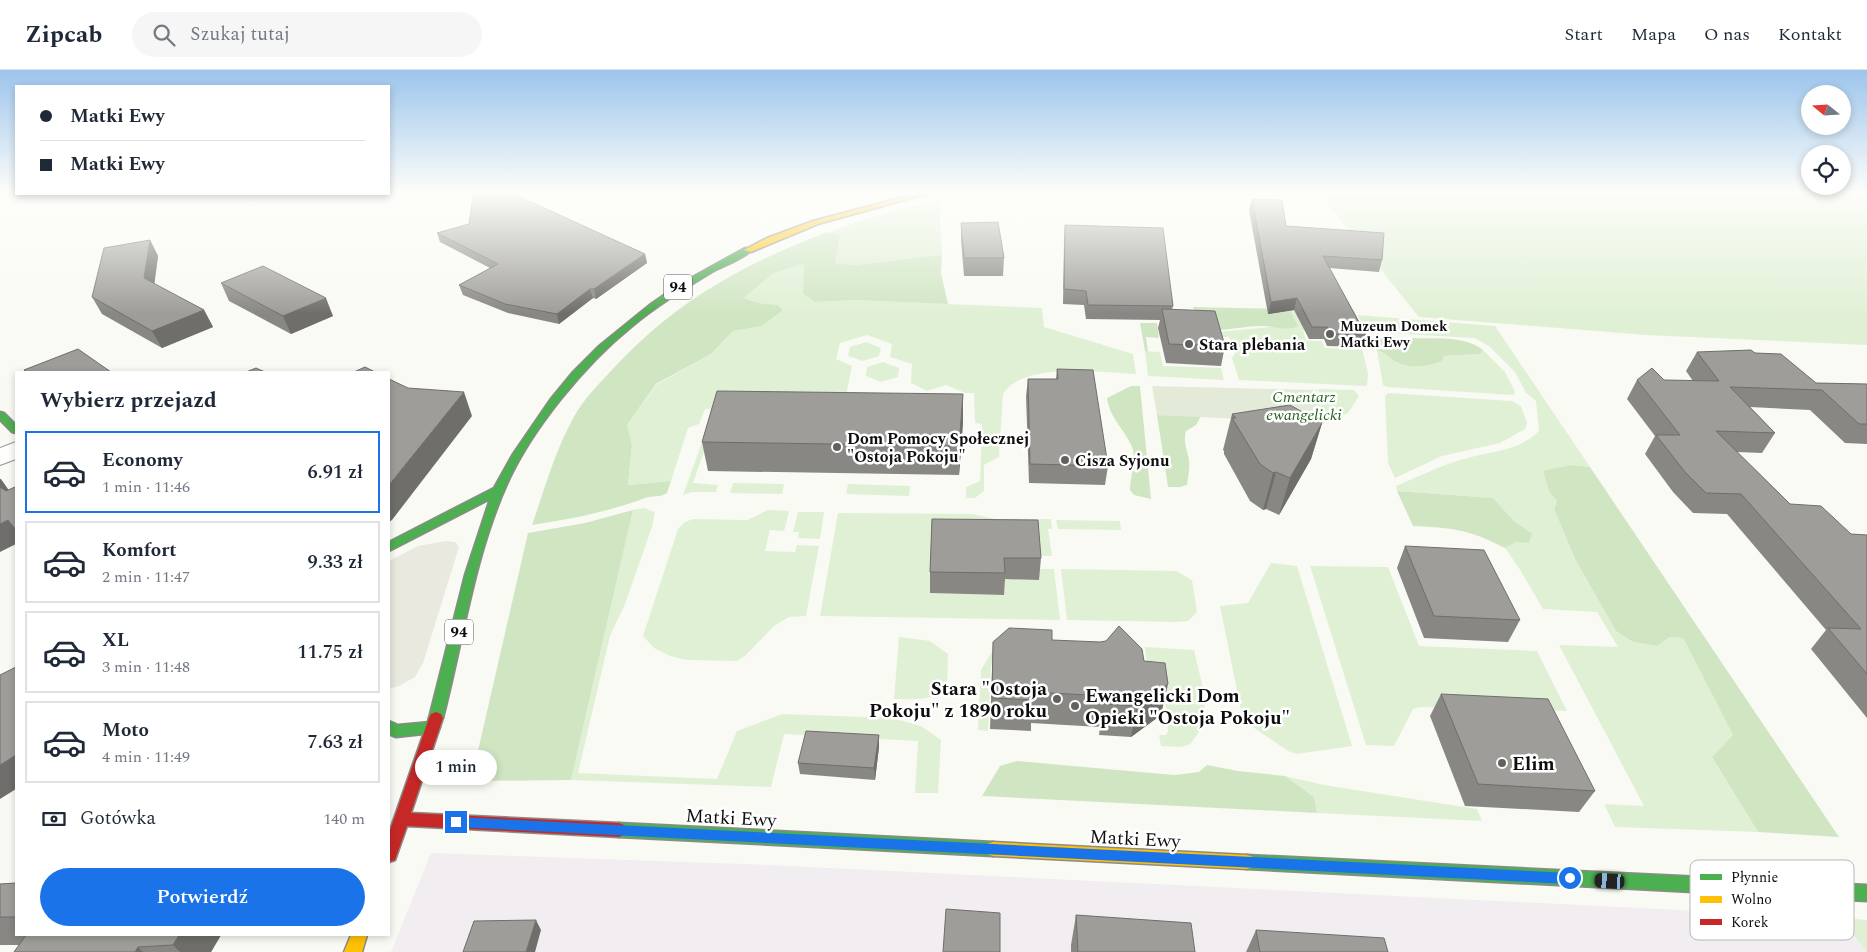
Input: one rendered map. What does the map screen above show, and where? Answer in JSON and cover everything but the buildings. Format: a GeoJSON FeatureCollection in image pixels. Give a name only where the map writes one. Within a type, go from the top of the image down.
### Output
{"type":"FeatureCollection","features":[{"type":"Feature","properties":{"kind":"main road","name":"94"},"geometry":{"type":"LineString","coordinates":[[390,852],[433,727],[499,490],[532,429],[558,392],[591,355],[647,307],[707,269],[787,232]]}},
{"type":"Feature","properties":{"kind":"main road"},"geometry":{"type":"LineString","coordinates":[[0,415],[15,429]]}},
{"type":"Feature","properties":{"kind":"main road"},"geometry":{"type":"LineString","coordinates":[[390,546],[499,490]]}},
{"type":"Feature","properties":{"kind":"main road"},"geometry":{"type":"LineString","coordinates":[[390,728],[396,731],[433,727]]}},
{"type":"Feature","properties":{"kind":"main road","name":"Matki Ewy"},"geometry":{"type":"LineString","coordinates":[[402,819],[1690,885]]}},
{"type":"Feature","properties":{"kind":"main road","name":"Matki Ewy"},"geometry":{"type":"LineString","coordinates":[[1854,893],[1867,894]]}},
{"type":"Feature","properties":{"kind":"main road"},"geometry":{"type":"LineString","coordinates":[[353,952],[359,936]]}},
{"type":"Feature","properties":{"kind":"street"},"geometry":{"type":"LineString","coordinates":[[0,457],[15,450]]}},
{"type":"Feature","properties":{"kind":"shaded area"},"geometry":{"type":"Polygon","coordinates":[[[445,541],[455,542],[459,547],[423,663],[415,677],[390,689],[390,560],[418,546],[445,541]]]}},
{"type":"Feature","properties":{"kind":"shaded area"},"geometry":{"type":"Polygon","coordinates":[[[431,853],[768,865],[1690,910],[1690,940],[1854,940],[1854,935],[1866,952],[391,952],[431,853]]]}},
{"type":"Feature","properties":{"kind":"green space"},"geometry":{"type":"Polygon","coordinates":[[[941,232],[942,255],[854,265],[835,263],[825,233],[941,232]]]}},
{"type":"Feature","properties":{"kind":"green space"},"geometry":{"type":"Polygon","coordinates":[[[1351,232],[1867,232],[1867,345],[1646,335],[1419,317],[1351,232]]]}},
{"type":"Feature","properties":{"kind":"green space"},"geometry":{"type":"Polygon","coordinates":[[[825,233],[840,235],[835,263],[854,265],[942,255],[941,273],[948,304],[855,300],[816,302],[803,294],[804,264],[774,273],[744,298],[758,303],[778,305],[783,310],[762,326],[733,331],[711,354],[656,384],[627,425],[632,445],[628,485],[671,481],[667,493],[589,514],[532,525],[556,455],[575,415],[592,392],[634,347],[683,306],[709,289],[764,259],[825,233]]]}},
{"type":"Feature","properties":{"kind":"green space"},"geometry":{"type":"Polygon","coordinates":[[[804,264],[816,302],[855,300],[1042,308],[1044,327],[1133,354],[1136,374],[1065,371],[1028,377],[1013,384],[1003,394],[999,457],[984,465],[984,491],[975,498],[966,498],[966,487],[980,481],[982,424],[975,423],[974,393],[965,393],[946,385],[927,391],[911,383],[912,364],[890,357],[892,344],[867,335],[840,343],[836,359],[852,366],[843,410],[705,409],[699,424],[688,428],[671,481],[628,485],[632,446],[627,425],[656,385],[711,354],[733,331],[762,326],[783,310],[778,305],[743,299],[774,273],[804,264]]]}},
{"type":"Feature","properties":{"kind":"green space"},"geometry":{"type":"Polygon","coordinates":[[[1193,307],[1289,309],[1298,326],[1285,329],[1263,326],[1224,330],[1200,328],[1193,307]]]}},
{"type":"Feature","properties":{"kind":"green space"},"geometry":{"type":"Polygon","coordinates":[[[1289,309],[1298,309],[1315,330],[1303,330],[1306,341],[1322,341],[1325,348],[1362,349],[1368,373],[1367,386],[1239,380],[1232,358],[1235,354],[1229,337],[1218,337],[1217,332],[1270,327],[1289,309]]]}},
{"type":"Feature","properties":{"kind":"green space"},"geometry":{"type":"Polygon","coordinates":[[[1357,315],[1495,326],[1590,467],[1571,465],[1550,493],[1557,501],[1554,509],[1575,559],[1616,631],[1633,642],[1657,646],[1670,637],[1683,638],[1733,735],[1712,757],[1758,832],[1615,827],[1604,804],[1644,806],[1559,645],[1618,647],[1597,612],[1543,609],[1505,548],[1532,533],[1515,522],[1493,498],[1397,491],[1396,486],[1447,464],[1513,447],[1531,438],[1539,431],[1536,401],[1526,393],[1515,372],[1489,346],[1474,338],[1367,332],[1357,315]]]}},
{"type":"Feature","properties":{"kind":"green space"},"geometry":{"type":"Polygon","coordinates":[[[1140,323],[1157,323],[1159,338],[1146,337],[1148,352],[1145,351],[1140,323]]]}},
{"type":"Feature","properties":{"kind":"green space"},"geometry":{"type":"Polygon","coordinates":[[[1372,338],[1388,338],[1390,343],[1412,344],[1411,338],[1449,339],[1467,342],[1483,350],[1480,354],[1444,356],[1442,361],[1412,367],[1400,364],[1377,351],[1372,338]]]}},
{"type":"Feature","properties":{"kind":"green space"},"geometry":{"type":"Polygon","coordinates":[[[866,342],[881,348],[879,356],[863,361],[848,356],[850,347],[866,342]]]}},
{"type":"Feature","properties":{"kind":"green space"},"geometry":{"type":"Polygon","coordinates":[[[1483,350],[1505,372],[1515,392],[1513,395],[1387,387],[1383,385],[1377,351],[1400,364],[1418,367],[1442,361],[1444,356],[1480,354],[1483,350]]]}},
{"type":"Feature","properties":{"kind":"green space"},"geometry":{"type":"Polygon","coordinates":[[[1145,351],[1160,352],[1163,366],[1221,368],[1224,380],[1148,376],[1145,351]]]}},
{"type":"Feature","properties":{"kind":"green space"},"geometry":{"type":"Polygon","coordinates":[[[883,362],[899,368],[898,377],[881,382],[866,376],[867,367],[883,362]]]}},
{"type":"Feature","properties":{"kind":"green space"},"geometry":{"type":"Polygon","coordinates":[[[1131,386],[1140,386],[1151,499],[1134,495],[1130,490],[1134,463],[1132,447],[1114,418],[1107,398],[1131,386]]]}},
{"type":"Feature","properties":{"kind":"green space","name":"Cmentarz ewangelicki"},"geometry":{"type":"Polygon","coordinates":[[[1152,386],[1317,390],[1324,423],[1157,415],[1152,386]]]}},
{"type":"Feature","properties":{"kind":"green space"},"geometry":{"type":"Polygon","coordinates":[[[1318,389],[1354,390],[1359,396],[1348,413],[1324,423],[1318,389]]]}},
{"type":"Feature","properties":{"kind":"green space"},"geometry":{"type":"Polygon","coordinates":[[[1388,393],[1512,401],[1521,406],[1527,423],[1525,429],[1500,443],[1442,456],[1395,478],[1388,463],[1385,396],[1388,393]]]}},
{"type":"Feature","properties":{"kind":"green space"},"geometry":{"type":"Polygon","coordinates":[[[1157,415],[1201,416],[1196,425],[1186,431],[1185,435],[1189,463],[1187,485],[1168,487],[1157,415]]]}},
{"type":"Feature","properties":{"kind":"green space"},"geometry":{"type":"Polygon","coordinates":[[[709,423],[714,423],[693,483],[718,485],[716,492],[692,492],[683,495],[709,423]]]}},
{"type":"Feature","properties":{"kind":"green space"},"geometry":{"type":"Polygon","coordinates":[[[1571,465],[1590,467],[1839,837],[1758,832],[1712,757],[1733,735],[1683,638],[1670,637],[1657,646],[1633,642],[1616,631],[1575,559],[1554,509],[1557,501],[1550,493],[1543,471],[1571,465]]]}},
{"type":"Feature","properties":{"kind":"green space"},"geometry":{"type":"Polygon","coordinates":[[[733,483],[784,484],[782,494],[730,493],[733,483]]]}},
{"type":"Feature","properties":{"kind":"green space"},"geometry":{"type":"Polygon","coordinates":[[[848,484],[910,486],[909,496],[846,494],[848,484]]]}},
{"type":"Feature","properties":{"kind":"green space"},"geometry":{"type":"Polygon","coordinates":[[[1397,491],[1493,498],[1515,522],[1532,533],[1529,543],[1516,542],[1505,548],[1470,533],[1413,526],[1397,491]]]}},
{"type":"Feature","properties":{"kind":"green space"},"geometry":{"type":"Polygon","coordinates":[[[644,508],[655,512],[652,527],[625,604],[610,636],[578,773],[717,779],[737,731],[782,714],[892,718],[921,726],[941,740],[938,793],[915,793],[918,741],[784,734],[771,787],[571,780],[633,510],[644,508]]]}},
{"type":"Feature","properties":{"kind":"green space"},"geometry":{"type":"Polygon","coordinates":[[[633,510],[571,780],[471,781],[528,533],[585,523],[633,510]]]}},
{"type":"Feature","properties":{"kind":"green space"},"geometry":{"type":"Polygon","coordinates":[[[768,510],[789,511],[784,531],[770,530],[765,551],[795,552],[797,545],[819,546],[806,616],[789,617],[774,626],[745,656],[737,661],[686,660],[670,656],[654,648],[643,636],[678,529],[685,522],[693,519],[747,520],[768,510]]]}},
{"type":"Feature","properties":{"kind":"green space"},"geometry":{"type":"Polygon","coordinates":[[[798,512],[824,512],[820,539],[798,538],[799,532],[793,532],[798,512]]]}},
{"type":"Feature","properties":{"kind":"green space"},"geometry":{"type":"Polygon","coordinates":[[[838,513],[972,514],[995,519],[1051,519],[1052,529],[1048,529],[1052,556],[1037,556],[930,593],[1003,595],[1002,579],[1038,569],[1054,569],[1060,620],[820,616],[838,513]]]}},
{"type":"Feature","properties":{"kind":"green space"},"geometry":{"type":"Polygon","coordinates":[[[1056,520],[1120,521],[1121,530],[1058,529],[1056,520]]]}},
{"type":"Feature","properties":{"kind":"green space"},"geometry":{"type":"Polygon","coordinates":[[[1271,563],[1297,566],[1352,746],[1297,754],[1288,751],[1247,723],[1242,715],[1220,606],[1248,603],[1271,563]]]}},
{"type":"Feature","properties":{"kind":"green space"},"geometry":{"type":"Polygon","coordinates":[[[1310,566],[1388,567],[1419,646],[1537,651],[1567,711],[1421,707],[1413,709],[1394,746],[1366,745],[1310,566]]]}},
{"type":"Feature","properties":{"kind":"green space"},"geometry":{"type":"Polygon","coordinates":[[[1061,569],[1176,571],[1192,580],[1197,612],[1188,621],[1176,622],[1067,620],[1061,569]]]}},
{"type":"Feature","properties":{"kind":"green space"},"geometry":{"type":"Polygon","coordinates":[[[899,637],[930,641],[948,654],[947,683],[943,691],[930,697],[894,699],[899,637]]]}},
{"type":"Feature","properties":{"kind":"green space"},"geometry":{"type":"Polygon","coordinates":[[[1145,647],[1194,650],[1203,687],[1204,712],[1197,735],[1189,745],[1180,747],[1161,746],[1159,735],[1166,735],[1168,731],[1163,680],[1148,674],[1145,647]]]}},
{"type":"Feature","properties":{"kind":"green space"},"geometry":{"type":"Polygon","coordinates":[[[993,650],[997,665],[991,665],[988,731],[978,730],[981,670],[993,650]]]}},
{"type":"Feature","properties":{"kind":"green space"},"geometry":{"type":"Polygon","coordinates":[[[1017,761],[1174,775],[1199,772],[1207,765],[1238,771],[1285,776],[1314,797],[1317,813],[982,796],[1000,766],[1017,761]]]}},
{"type":"Feature","properties":{"kind":"green space"},"geometry":{"type":"Polygon","coordinates":[[[1285,776],[1324,785],[1477,809],[1482,821],[1317,813],[1314,797],[1285,776]]]}},
{"type":"Feature","properties":{"kind":"green space"},"geometry":{"type":"Polygon","coordinates":[[[1854,919],[1867,920],[1866,952],[1854,935],[1854,919]]]}},
{"type":"Feature","properties":{"kind":"traffic: fast"},"geometry":{"type":"LineString","coordinates":[[436,718],[471,575],[488,519],[505,476],[527,440],[577,374],[626,326],[683,286],[748,250]]}},
{"type":"Feature","properties":{"kind":"traffic: fast"},"geometry":{"type":"LineString","coordinates":[[0,415],[15,429]]}},
{"type":"Feature","properties":{"kind":"traffic: fast"},"geometry":{"type":"LineString","coordinates":[[390,546],[499,490]]}},
{"type":"Feature","properties":{"kind":"traffic: fast"},"geometry":{"type":"LineString","coordinates":[[390,728],[396,731],[433,727]]}},
{"type":"Feature","properties":{"kind":"traffic: fast"},"geometry":{"type":"LineString","coordinates":[[619,830],[993,849]]}},
{"type":"Feature","properties":{"kind":"traffic: fast"},"geometry":{"type":"LineString","coordinates":[[1247,862],[1690,884]]}},
{"type":"Feature","properties":{"kind":"traffic: fast"},"geometry":{"type":"LineString","coordinates":[[1854,892],[1867,893]]}},
{"type":"Feature","properties":{"kind":"traffic: slow"},"geometry":{"type":"LineString","coordinates":[[748,250],[790,232]]}},
{"type":"Feature","properties":{"kind":"traffic: slow"},"geometry":{"type":"LineString","coordinates":[[993,849],[1247,862]]}},
{"type":"Feature","properties":{"kind":"traffic: slow"},"geometry":{"type":"LineString","coordinates":[[353,952],[359,936]]}},
{"type":"Feature","properties":{"kind":"traffic: jam"},"geometry":{"type":"LineString","coordinates":[[390,852],[436,718]]}},
{"type":"Feature","properties":{"kind":"traffic: jam"},"geometry":{"type":"LineString","coordinates":[[402,819],[619,830]]}},
{"type":"Feature","properties":{"kind":"place","name":"Muzeum Domek Matki Ewy"},"geometry":{"type":"Point","coordinates":[1330,334]}},
{"type":"Feature","properties":{"kind":"place","name":"Stara plebania"},"geometry":{"type":"Point","coordinates":[1189,344]}},
{"type":"Feature","properties":{"kind":"place","name":"Dom Pomocy Społecznej \"Ostoja Pokoju\""},"geometry":{"type":"Point","coordinates":[837,447]}},
{"type":"Feature","properties":{"kind":"place","name":"Cisza Syjonu"},"geometry":{"type":"Point","coordinates":[1065,460]}},
{"type":"Feature","properties":{"kind":"place","name":"Stara \"Ostoja Pokoju\" z 1890 roku"},"geometry":{"type":"Point","coordinates":[1057,699]}},
{"type":"Feature","properties":{"kind":"place","name":"Ewangelicki Dom Opieki \"Ostoja Pokoju\""},"geometry":{"type":"Point","coordinates":[1075,706]}},
{"type":"Feature","properties":{"kind":"place","name":"Elim"},"geometry":{"type":"Point","coordinates":[1502,763]}},
{"type":"Feature","properties":{"kind":"route"},"geometry":{"type":"LineString","coordinates":[[456,822],[952,845],[1570,878]]}}]}
